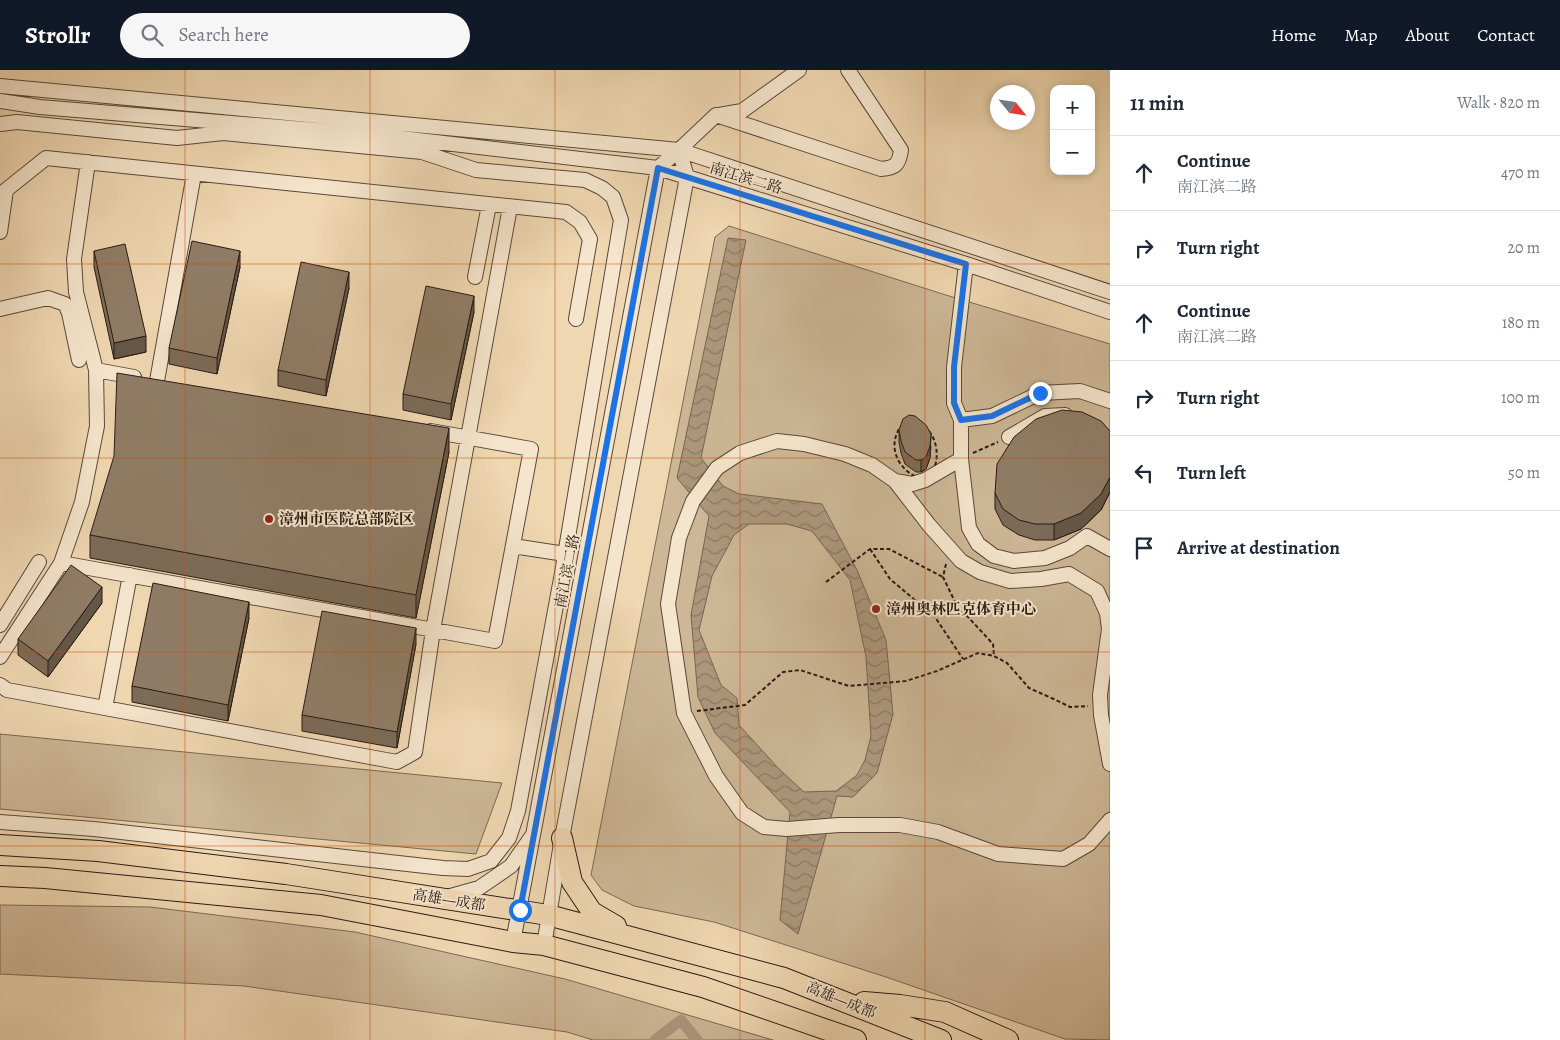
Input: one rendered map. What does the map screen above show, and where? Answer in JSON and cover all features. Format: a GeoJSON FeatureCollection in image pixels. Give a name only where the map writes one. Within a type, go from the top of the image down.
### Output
{"type":"FeatureCollection","features":[{"type":"Feature","properties":{"kind":"highway"},"geometry":{"type":"LineString","coordinates":[[562,838],[572,882],[592,912],[637,939]]}},
{"type":"Feature","properties":{"kind":"highway","name":"高雄—成都"},"geometry":{"type":"LineString","coordinates":[[0,845],[98,851],[286,874],[548,915],[784,978],[941,1040]]}},
{"type":"Feature","properties":{"kind":"highway","name":"高雄—成都"},"geometry":{"type":"LineString","coordinates":[[0,876],[55,879],[321,905],[513,942],[544,945],[703,987],[856,1040]]}},
{"type":"Feature","properties":{"kind":"highway"},"geometry":{"type":"LineString","coordinates":[[842,1000],[945,1012],[1008,1040]]}},
{"type":"Feature","properties":{"kind":"street"},"geometry":{"type":"LineString","coordinates":[[658,168],[716,115],[742,111],[799,70]]}},
{"type":"Feature","properties":{"kind":"street"},"geometry":{"type":"LineString","coordinates":[[716,115],[881,169],[892,168],[900,160],[901,150],[848,70]]}},
{"type":"Feature","properties":{"kind":"street","name":"南江滨二路"},"geometry":{"type":"LineString","coordinates":[[0,86],[679,150],[1110,292]]}},
{"type":"Feature","properties":{"kind":"street"},"geometry":{"type":"LineString","coordinates":[[0,101],[40,107],[376,135],[658,168],[687,178]]}},
{"type":"Feature","properties":{"kind":"street"},"geometry":{"type":"LineString","coordinates":[[0,115],[40,107]]}},
{"type":"Feature","properties":{"kind":"street"},"geometry":{"type":"LineString","coordinates":[[0,124],[17,122],[177,138],[223,133],[422,152],[476,170],[585,180],[602,188],[613,197],[622,220],[565,554],[518,810],[509,838],[491,861],[468,869],[443,868],[94,829],[0,822]]}},
{"type":"Feature","properties":{"kind":"street"},"geometry":{"type":"LineString","coordinates":[[679,150],[687,178]]}},
{"type":"Feature","properties":{"kind":"street"},"geometry":{"type":"LineString","coordinates":[[0,232],[6,190],[46,158],[566,212],[580,222],[590,239],[576,319]]}},
{"type":"Feature","properties":{"kind":"street"},"geometry":{"type":"LineString","coordinates":[[0,658],[5,637],[61,563],[82,502],[97,426],[96,370],[76,292],[74,259],[88,162]]}},
{"type":"Feature","properties":{"kind":"street","name":"南江滨二路"},"geometry":{"type":"LineString","coordinates":[[513,942],[658,168]]}},
{"type":"Feature","properties":{"kind":"street"},"geometry":{"type":"LineString","coordinates":[[96,370],[162,382],[194,174]]}},
{"type":"Feature","properties":{"kind":"street","name":"南江滨二路"},"geometry":{"type":"LineString","coordinates":[[544,945],[562,838],[687,178],[966,264],[1110,312]]}},
{"type":"Feature","properties":{"kind":"street"},"geometry":{"type":"LineString","coordinates":[[475,277],[489,205]]}},
{"type":"Feature","properties":{"kind":"street"},"geometry":{"type":"LineString","coordinates":[[0,685],[7,690],[397,762],[415,752],[432,630],[510,207]]}},
{"type":"Feature","properties":{"kind":"street"},"geometry":{"type":"LineString","coordinates":[[966,264],[954,367],[954,403],[961,420],[961,458],[968,528],[978,544],[994,556],[1014,560],[1045,558],[1070,548],[1088,536],[1110,549]]}},
{"type":"Feature","properties":{"kind":"street"},"geometry":{"type":"LineString","coordinates":[[0,309],[50,298],[75,284]]}},
{"type":"Feature","properties":{"kind":"street"},"geometry":{"type":"LineString","coordinates":[[50,298],[65,304],[69,313],[79,360]]}},
{"type":"Feature","properties":{"kind":"street"},"geometry":{"type":"LineString","coordinates":[[961,420],[992,416],[1040,393],[1080,391],[1110,401]]}},
{"type":"Feature","properties":{"kind":"street"},"geometry":{"type":"LineString","coordinates":[[1009,437],[1045,416],[1076,414]]}},
{"type":"Feature","properties":{"kind":"street"},"geometry":{"type":"LineString","coordinates":[[61,563],[495,641],[531,449],[419,428]]}},
{"type":"Feature","properties":{"kind":"street"},"geometry":{"type":"LineString","coordinates":[[1110,764],[1100,706],[1109,630],[1109,610],[1097,592],[1069,574],[1042,579],[1010,581],[980,572],[961,561],[950,550],[928,525],[895,481],[872,465],[846,454],[804,444],[777,441],[740,453],[717,468],[693,502],[679,538],[668,604],[684,713],[716,776],[742,812],[764,827],[787,829],[840,825],[900,825],[938,832],[998,854],[1064,859],[1089,844],[1110,820]]}},
{"type":"Feature","properties":{"kind":"street"},"geometry":{"type":"LineString","coordinates":[[895,481],[912,484],[925,480],[961,458]]}},
{"type":"Feature","properties":{"kind":"street"},"geometry":{"type":"LineString","coordinates":[[513,546],[565,554]]}},
{"type":"Feature","properties":{"kind":"street"},"geometry":{"type":"LineString","coordinates":[[0,625],[39,562]]}},
{"type":"Feature","properties":{"kind":"street"},"geometry":{"type":"LineString","coordinates":[[105,708],[130,575]]}},
{"type":"Feature","properties":{"kind":"street","name":"南江滨二路"},"geometry":{"type":"LineString","coordinates":[[442,898],[478,888],[487,883],[511,866],[534,834]]}},
{"type":"Feature","properties":{"kind":"path"},"geometry":{"type":"LineString","coordinates":[[906,420],[919,423],[929,431],[936,443],[937,457],[933,472],[925,480],[915,478],[903,467],[896,455],[895,442],[899,430],[906,420]]}},
{"type":"Feature","properties":{"kind":"path"},"geometry":{"type":"LineString","coordinates":[[961,458],[1009,437]]}},
{"type":"Feature","properties":{"kind":"path"},"geometry":{"type":"LineString","coordinates":[[870,549],[890,579],[935,617],[963,658]]}},
{"type":"Feature","properties":{"kind":"path"},"geometry":{"type":"LineString","coordinates":[[826,582],[870,549],[889,549],[942,577],[956,604],[993,644],[994,656]]}},
{"type":"Feature","properties":{"kind":"path"},"geometry":{"type":"LineString","coordinates":[[942,577],[950,550]]}},
{"type":"Feature","properties":{"kind":"path"},"geometry":{"type":"LineString","coordinates":[[684,713],[745,705],[784,672],[800,670],[849,686],[906,681],[937,671],[978,653],[994,656],[1007,663],[1029,688],[1070,707],[1100,706]]}},
{"type":"Feature","properties":{"kind":"shaded area","name":"漳州奥林匹克体育中心"},"geometry":{"type":"Polygon","coordinates":[[[729,226],[949,296],[1110,344],[1110,1040],[1065,1039],[886,977],[714,922],[634,906],[602,890],[591,875],[715,237],[729,226]]]}},
{"type":"Feature","properties":{"kind":"shaded area"},"geometry":{"type":"Polygon","coordinates":[[[0,734],[502,783],[476,854],[0,809],[0,734]]]}},
{"type":"Feature","properties":{"kind":"shaded area"},"geometry":{"type":"Polygon","coordinates":[[[0,905],[150,907],[355,932],[565,979],[773,1040],[593,1040],[567,1032],[244,986],[0,974],[0,905]]]}},
{"type":"Feature","properties":{"kind":"water"},"geometry":{"type":"Polygon","coordinates":[[[728,238],[746,240],[701,458],[723,486],[739,494],[822,504],[857,570],[886,640],[893,714],[877,773],[853,797],[837,796],[798,934],[780,920],[790,812],[715,733],[698,697],[691,615],[709,516],[677,478],[728,238]],[[749,524],[734,535],[712,576],[699,630],[721,685],[737,698],[739,725],[778,768],[804,792],[836,791],[857,775],[865,760],[871,736],[866,657],[850,580],[812,531],[787,524],[749,524]]]}},
{"type":"Feature","properties":{"kind":"building"},"geometry":{"type":"Polygon","coordinates":[[[192,241],[240,251],[217,358],[169,348],[192,241]]]}},
{"type":"Feature","properties":{"kind":"building"},"geometry":{"type":"Polygon","coordinates":[[[125,244],[146,336],[114,343],[94,251],[125,244]]]}},
{"type":"Feature","properties":{"kind":"building"},"geometry":{"type":"Polygon","coordinates":[[[301,262],[349,272],[326,380],[278,370],[301,262]]]}},
{"type":"Feature","properties":{"kind":"building"},"geometry":{"type":"Polygon","coordinates":[[[426,286],[474,296],[451,404],[403,394],[426,286]]]}},
{"type":"Feature","properties":{"kind":"building","name":"漳州市医院总部院区"},"geometry":{"type":"Polygon","coordinates":[[[117,373],[449,428],[416,595],[90,535],[114,456],[117,373]]]}},
{"type":"Feature","properties":{"kind":"building"},"geometry":{"type":"Polygon","coordinates":[[[1062,410],[1082,412],[1101,421],[1110,431],[1110,477],[1101,494],[1081,513],[1054,524],[1035,524],[1019,520],[1003,509],[995,493],[997,464],[1014,437],[1036,419],[1062,410]]]}},
{"type":"Feature","properties":{"kind":"building"},"geometry":{"type":"Polygon","coordinates":[[[909,415],[915,416],[926,425],[931,434],[930,446],[926,457],[921,460],[916,460],[905,452],[901,441],[899,430],[903,419],[909,415]]]}},
{"type":"Feature","properties":{"kind":"building"},"geometry":{"type":"Polygon","coordinates":[[[71,565],[102,587],[48,661],[18,639],[71,565]]]}},
{"type":"Feature","properties":{"kind":"building"},"geometry":{"type":"Polygon","coordinates":[[[153,583],[249,602],[228,705],[132,686],[153,583]]]}},
{"type":"Feature","properties":{"kind":"building"},"geometry":{"type":"Polygon","coordinates":[[[322,611],[416,628],[397,732],[302,715],[322,611]]]}},
{"type":"Feature","properties":{"kind":"waterway"},"geometry":{"type":"LineString","coordinates":[[655,1040],[681,1020],[697,1040]]}},
{"type":"Feature","properties":{"kind":"place","name":"漳州市医院总部院区"},"geometry":{"type":"Point","coordinates":[269,519]}},
{"type":"Feature","properties":{"kind":"place","name":"漳州奥林匹克体育中心"},"geometry":{"type":"Point","coordinates":[876,609]}},
{"type":"Feature","properties":{"kind":"route"},"geometry":{"type":"LineString","coordinates":[[520,910],[658,168],[966,264],[954,367],[954,403],[961,420],[992,416],[1040,393]]}}]}
